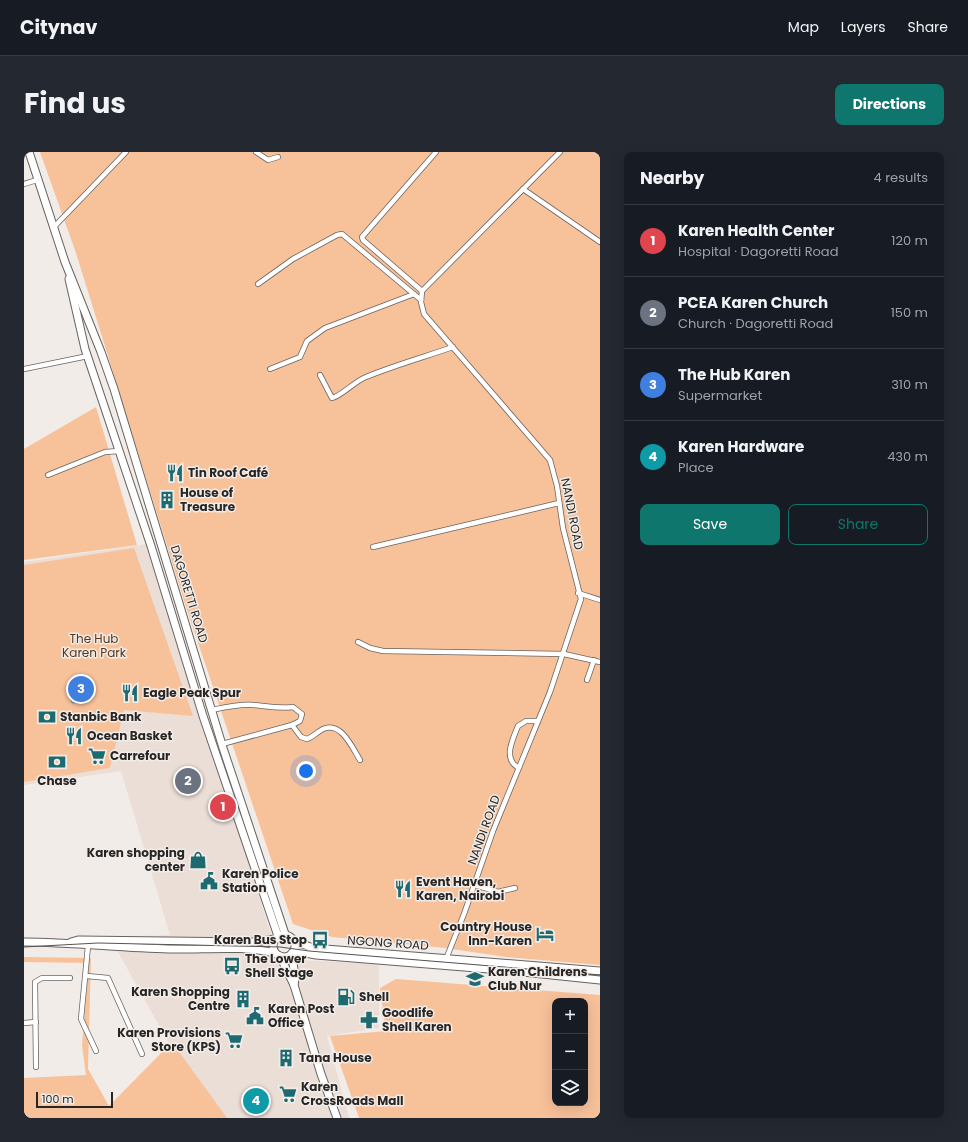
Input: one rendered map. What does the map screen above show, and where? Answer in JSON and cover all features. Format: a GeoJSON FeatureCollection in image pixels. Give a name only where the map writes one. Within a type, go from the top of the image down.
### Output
{"type":"FeatureCollection","features":[{"type":"Feature","properties":{"kind":"main road","name":"DAGORETTI ROAD"},"geometry":{"type":"LineString","coordinates":[[29,152],[65,262],[101,352],[212,710],[279,936]]}},
{"type":"Feature","properties":{"kind":"main road","name":"DAGORETTI ROAD"},"geometry":{"type":"LineString","coordinates":[[65,262],[88,356],[169,600],[203,716],[279,936]]}},
{"type":"Feature","properties":{"kind":"main road"},"geometry":{"type":"LineString","coordinates":[[88,356],[93,347],[97,348],[101,352]]}},
{"type":"Feature","properties":{"kind":"main road"},"geometry":{"type":"LineString","coordinates":[[279,936],[273,946],[294,985],[321,1074],[337,1118]]}},
{"type":"Feature","properties":{"kind":"main road"},"geometry":{"type":"LineString","coordinates":[[24,942],[71,942],[88,946],[255,942],[279,936],[291,937],[294,941],[294,985]]}},
{"type":"Feature","properties":{"kind":"main road"},"geometry":{"type":"LineString","coordinates":[[71,942],[78,940],[251,950],[278,954],[285,957],[293,952]]}},
{"type":"Feature","properties":{"kind":"main road","name":"NGONG ROAD"},"geometry":{"type":"LineString","coordinates":[[294,941],[313,948],[600,971]]}},
{"type":"Feature","properties":{"kind":"main road","name":"NGONG ROAD"},"geometry":{"type":"LineString","coordinates":[[293,952],[316,956],[582,977],[600,980]]}},
{"type":"Feature","properties":{"kind":"street"},"geometry":{"type":"LineString","coordinates":[[53,228],[126,152]]}},
{"type":"Feature","properties":{"kind":"street"},"geometry":{"type":"LineString","coordinates":[[256,152],[268,160],[278,157]]}},
{"type":"Feature","properties":{"kind":"street"},"geometry":{"type":"LineString","coordinates":[[436,152],[362,237],[363,240],[422,291],[560,152]]}},
{"type":"Feature","properties":{"kind":"street"},"geometry":{"type":"LineString","coordinates":[[24,184],[37,180]]}},
{"type":"Feature","properties":{"kind":"street"},"geometry":{"type":"LineString","coordinates":[[523,189],[600,242]]}},
{"type":"Feature","properties":{"kind":"street"},"geometry":{"type":"LineString","coordinates":[[258,284],[293,259],[336,235],[342,234],[422,300]]}},
{"type":"Feature","properties":{"kind":"street","name":"NANDI ROAD"},"geometry":{"type":"LineString","coordinates":[[422,291],[421,302],[424,314],[550,460],[557,486],[559,504],[578,593],[581,600],[564,654],[493,830],[475,885],[446,959]]}},
{"type":"Feature","properties":{"kind":"street"},"geometry":{"type":"LineString","coordinates":[[270,369],[300,357],[307,341],[325,328],[414,294]]}},
{"type":"Feature","properties":{"kind":"street"},"geometry":{"type":"LineString","coordinates":[[320,375],[331,398],[335,398],[350,386],[367,377],[453,347]]}},
{"type":"Feature","properties":{"kind":"street"},"geometry":{"type":"LineString","coordinates":[[24,369],[88,356]]}},
{"type":"Feature","properties":{"kind":"street"},"geometry":{"type":"LineString","coordinates":[[48,475],[105,452],[120,451]]}},
{"type":"Feature","properties":{"kind":"street"},"geometry":{"type":"LineString","coordinates":[[373,548],[559,504]]}},
{"type":"Feature","properties":{"kind":"street"},"geometry":{"type":"LineString","coordinates":[[578,593],[600,600]]}},
{"type":"Feature","properties":{"kind":"street"},"geometry":{"type":"LineString","coordinates":[[358,642],[370,648],[383,651],[564,654],[600,662]]}},
{"type":"Feature","properties":{"kind":"street"},"geometry":{"type":"LineString","coordinates":[[587,680],[594,660]]}},
{"type":"Feature","properties":{"kind":"street"},"geometry":{"type":"LineString","coordinates":[[212,710],[233,705],[254,705],[281,709],[293,707],[302,714],[300,721],[292,725],[222,744]]}},
{"type":"Feature","properties":{"kind":"street"},"geometry":{"type":"LineString","coordinates":[[519,768],[509,759],[509,754],[518,726],[526,721],[538,721]]}},
{"type":"Feature","properties":{"kind":"street"},"geometry":{"type":"LineString","coordinates":[[292,725],[302,737],[307,739],[315,736],[321,730],[330,727],[336,728],[341,732],[360,760]]}},
{"type":"Feature","properties":{"kind":"street"},"geometry":{"type":"LineString","coordinates":[[475,885],[498,892],[515,888]]}},
{"type":"Feature","properties":{"kind":"street"},"geometry":{"type":"LineString","coordinates":[[88,946],[87,976],[81,1019],[96,1051]]}},
{"type":"Feature","properties":{"kind":"street"},"geometry":{"type":"LineString","coordinates":[[87,976],[108,978],[142,1054]]}},
{"type":"Feature","properties":{"kind":"street"},"geometry":{"type":"LineString","coordinates":[[36,1067],[35,982],[42,978],[70,978]]}},
{"type":"Feature","properties":{"kind":"street"},"geometry":{"type":"LineString","coordinates":[[24,1023],[36,1022]]}},
{"type":"Feature","properties":{"kind":"shaded area","name":"Karen shopping center"},"geometry":{"type":"Polygon","coordinates":[[[147,544],[279,959],[379,964],[379,1028],[327,1036],[349,1118],[224,1118],[172,1049],[118,952],[115,937],[170,935],[121,771],[24,785],[24,562],[147,544]]]}},
{"type":"Feature","properties":{"kind":"green space"},"geometry":{"type":"Polygon","coordinates":[[[40,152],[600,152],[600,965],[506,957],[445,948],[332,937],[293,924],[187,610],[76,253],[40,152]]]}},
{"type":"Feature","properties":{"kind":"green space"},"geometry":{"type":"Polygon","coordinates":[[[96,407],[137,545],[24,560],[24,449],[96,407]]]}},
{"type":"Feature","properties":{"kind":"green space","name":"The Hub Karen Park"},"geometry":{"type":"Polygon","coordinates":[[[134,548],[193,716],[124,710],[110,768],[24,782],[24,565],[134,548]]]}},
{"type":"Feature","properties":{"kind":"green space"},"geometry":{"type":"Polygon","coordinates":[[[24,957],[91,958],[88,1069],[109,1106],[172,1042],[227,1118],[24,1118],[24,1078],[86,1075],[82,1045],[89,963],[24,962],[24,957]]]}},
{"type":"Feature","properties":{"kind":"green space"},"geometry":{"type":"Polygon","coordinates":[[[396,979],[600,995],[600,1118],[359,1118],[330,1036],[386,1031],[380,988],[396,979]]]}},
{"type":"Feature","properties":{"kind":"water"},"geometry":{"type":"Polygon","coordinates":[[[79,690],[81,702],[72,703],[71,698],[77,696],[71,697],[70,692],[79,690]]]}},
{"type":"Feature","properties":{"kind":"tram line"},"geometry":{"type":"LineString","coordinates":[[24,947],[98,943],[280,947],[309,951],[600,975]]}},
{"type":"Feature","properties":{"kind":"place","name":"Tin Roof Café"},"geometry":{"type":"Point","coordinates":[175,473]}},
{"type":"Feature","properties":{"kind":"place","name":"House of Treasure"},"geometry":{"type":"Point","coordinates":[167,500]}},
{"type":"Feature","properties":{"kind":"place","name":"The Hub Karen"},"geometry":{"type":"Point","coordinates":[81,689]}},
{"type":"Feature","properties":{"kind":"place","name":"Eagle Peak Spur"},"geometry":{"type":"Point","coordinates":[130,693]}},
{"type":"Feature","properties":{"kind":"place","name":"Stanbic Bank"},"geometry":{"type":"Point","coordinates":[47,717]}},
{"type":"Feature","properties":{"kind":"place","name":"Ocean Basket"},"geometry":{"type":"Point","coordinates":[74,736]}},
{"type":"Feature","properties":{"kind":"place","name":"Carrefour"},"geometry":{"type":"Point","coordinates":[97,756]}},
{"type":"Feature","properties":{"kind":"place","name":"Chase"},"geometry":{"type":"Point","coordinates":[57,762]}},
{"type":"Feature","properties":{"kind":"place","name":"PCEA Karen Church"},"geometry":{"type":"Point","coordinates":[188,781]}},
{"type":"Feature","properties":{"kind":"place","name":"Karen Health Center"},"geometry":{"type":"Point","coordinates":[223,807]}},
{"type":"Feature","properties":{"kind":"place","name":"Karen shopping center"},"geometry":{"type":"Point","coordinates":[198,860]}},
{"type":"Feature","properties":{"kind":"place","name":"Karen Police Station"},"geometry":{"type":"Point","coordinates":[209,881]}},
{"type":"Feature","properties":{"kind":"place","name":"Event Haven, Karen, Nairobi"},"geometry":{"type":"Point","coordinates":[403,889]}},
{"type":"Feature","properties":{"kind":"place","name":"Country House Inn-Karen"},"geometry":{"type":"Point","coordinates":[545,934]}},
{"type":"Feature","properties":{"kind":"place","name":"Karen Bus Stop"},"geometry":{"type":"Point","coordinates":[320,940]}},
{"type":"Feature","properties":{"kind":"place","name":"The Lower Shell Stage"},"geometry":{"type":"Point","coordinates":[232,966]}},
{"type":"Feature","properties":{"kind":"place","name":"Karen Childrens Club Nur"},"geometry":{"type":"Point","coordinates":[475,979]}},
{"type":"Feature","properties":{"kind":"place","name":"Shell"},"geometry":{"type":"Point","coordinates":[346,997]}},
{"type":"Feature","properties":{"kind":"place","name":"Karen Shopping Centre"},"geometry":{"type":"Point","coordinates":[243,999]}},
{"type":"Feature","properties":{"kind":"place","name":"Karen Post Office"},"geometry":{"type":"Point","coordinates":[255,1016]}},
{"type":"Feature","properties":{"kind":"place","name":"Goodlife Shell Karen"},"geometry":{"type":"Point","coordinates":[369,1020]}},
{"type":"Feature","properties":{"kind":"place","name":"Karen Provisions Store (KPS)"},"geometry":{"type":"Point","coordinates":[234,1040]}},
{"type":"Feature","properties":{"kind":"place","name":"Tana House"},"geometry":{"type":"Point","coordinates":[286,1058]}},
{"type":"Feature","properties":{"kind":"place","name":"Karen CrossRoads Mall"},"geometry":{"type":"Point","coordinates":[288,1094]}},
{"type":"Feature","properties":{"kind":"place","name":"Karen Hardware"},"geometry":{"type":"Point","coordinates":[256,1101]}}]}
